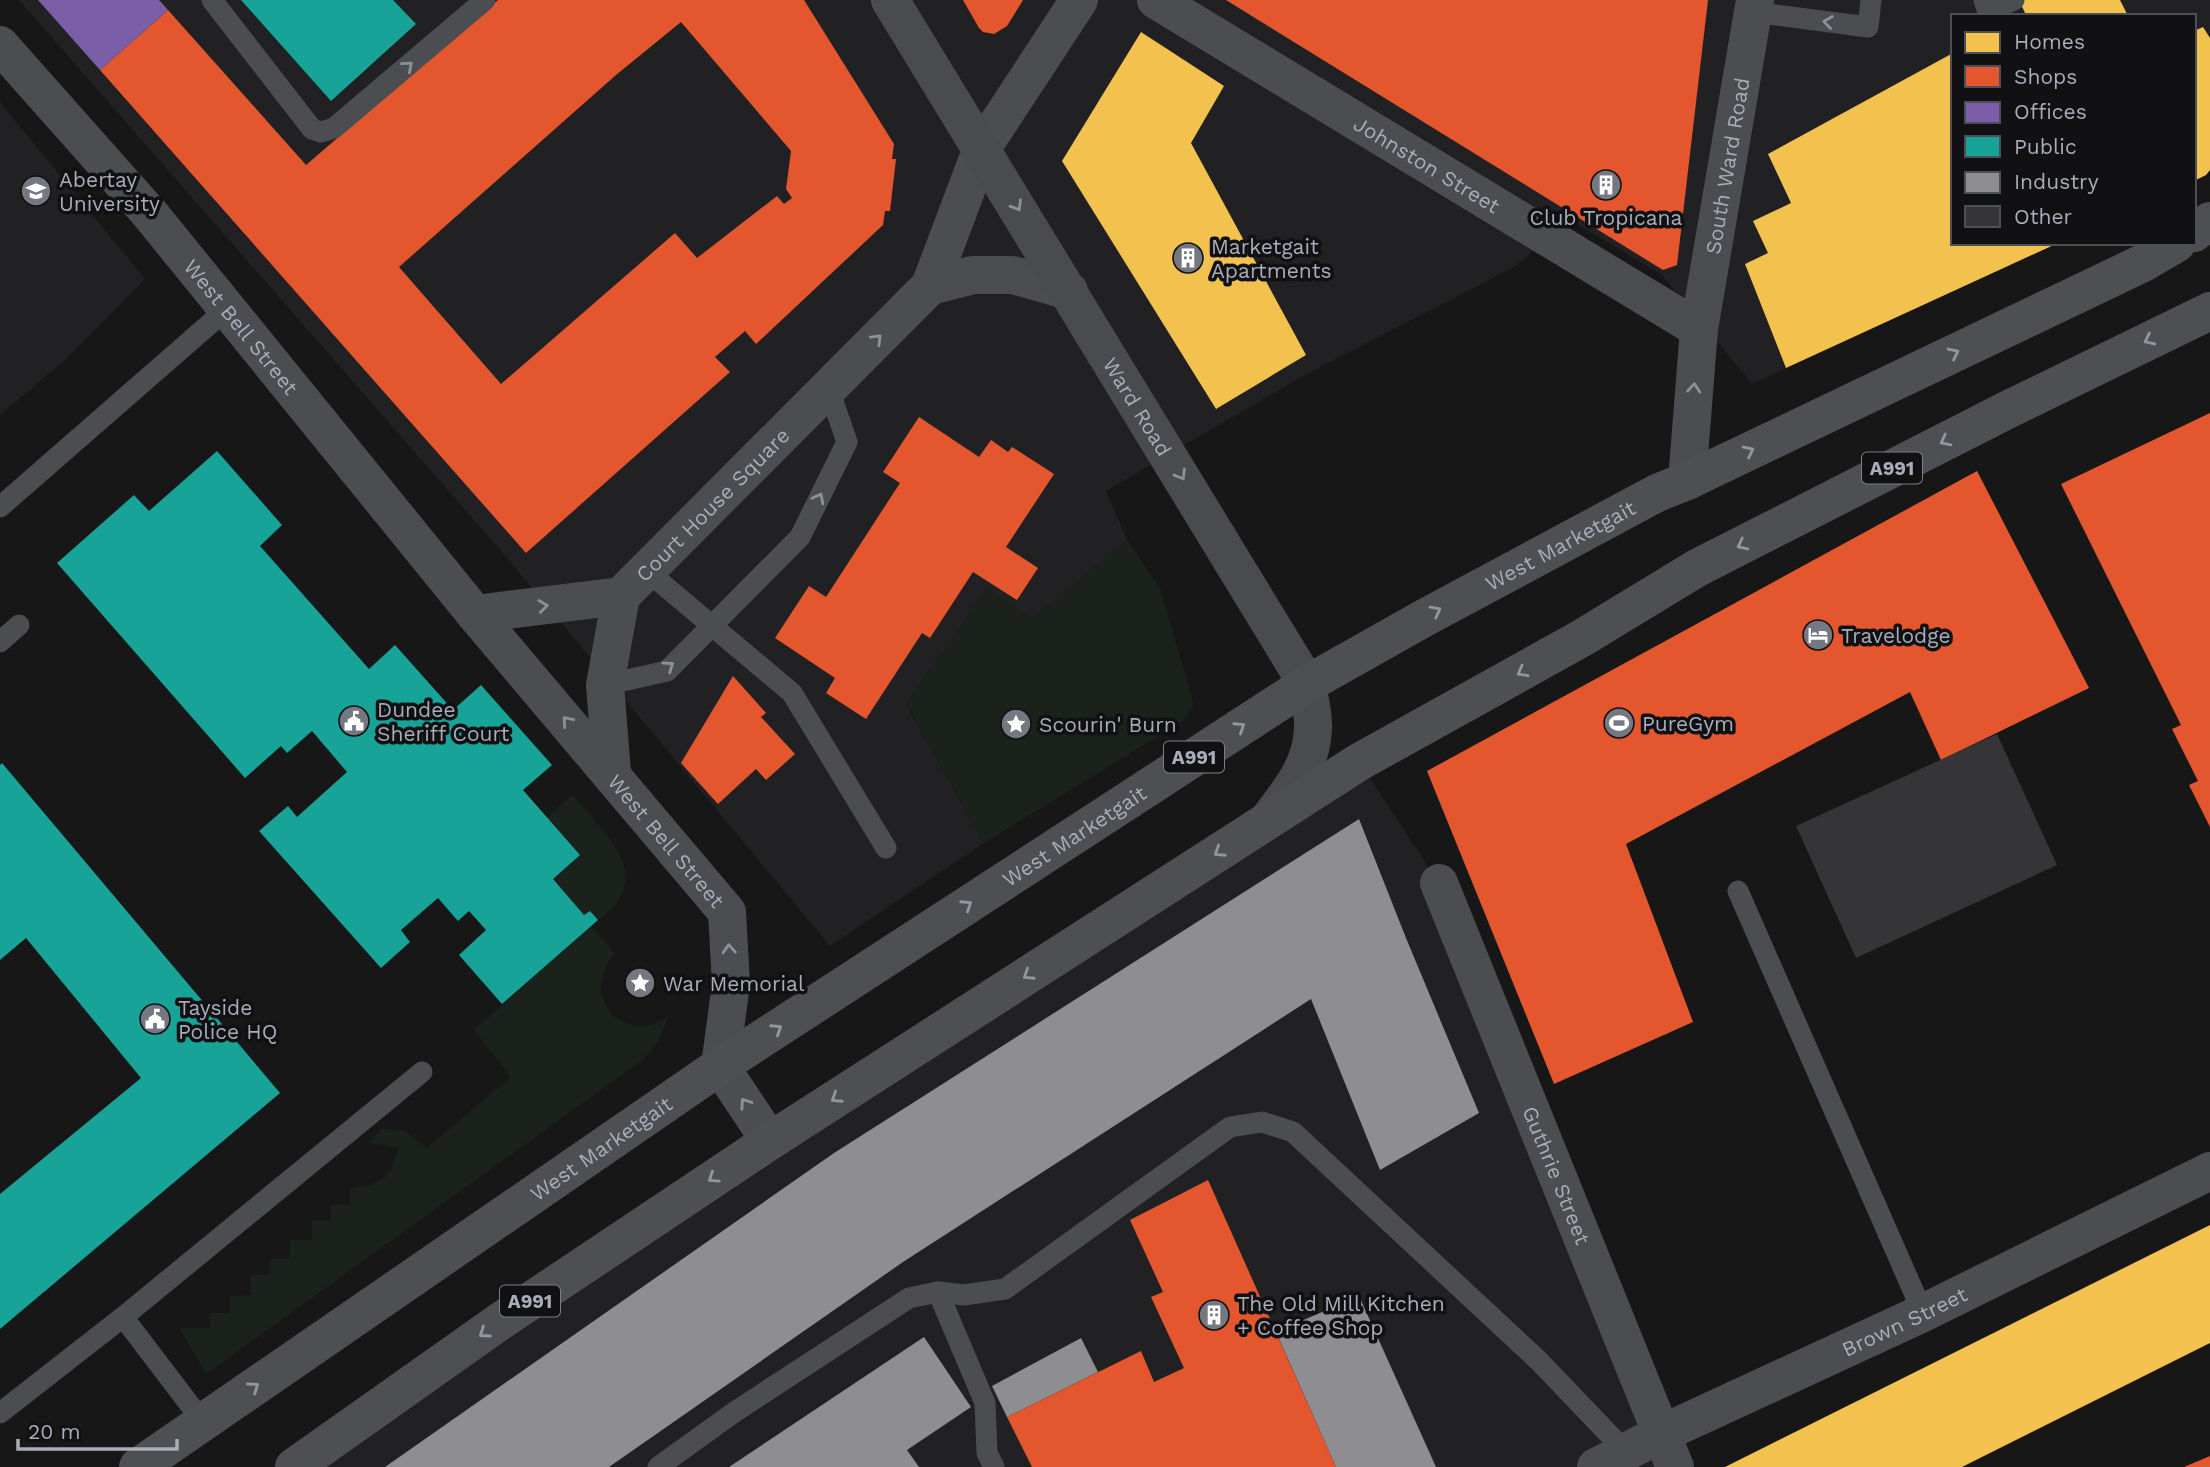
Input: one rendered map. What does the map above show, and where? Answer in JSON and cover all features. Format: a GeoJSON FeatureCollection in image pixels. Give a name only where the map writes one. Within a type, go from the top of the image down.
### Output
{"type":"FeatureCollection","features":[{"type":"Feature","properties":{"kind":"main road","name":"West Marketgait"},"geometry":{"type":"LineString","coordinates":[[138,1467],[720,1066],[1307,684],[1657,493],[2143,264],[2174,245]]}},
{"type":"Feature","properties":{"kind":"main road","name":"A991"},"geometry":{"type":"LineString","coordinates":[[294,1467],[502,1320],[770,1140],[1359,762],[1581,638],[1697,568],[1999,414],[2210,311]]}},
{"type":"Feature","properties":{"kind":"street","name":"Ward Road"},"geometry":{"type":"LineString","coordinates":[[890,0],[1307,684],[1314,727],[1308,761],[1293,787],[1267,821]]}},
{"type":"Feature","properties":{"kind":"street","name":"Court House Square"},"geometry":{"type":"LineString","coordinates":[[612,773],[605,685],[634,584],[930,286],[982,148],[1079,0]]}},
{"type":"Feature","properties":{"kind":"street","name":"Johnston Street"},"geometry":{"type":"LineString","coordinates":[[1156,0],[1699,330]]}},
{"type":"Feature","properties":{"kind":"street","name":"South Ward Road"},"geometry":{"type":"LineString","coordinates":[[1687,481],[1699,330],[1754,6]]}},
{"type":"Feature","properties":{"kind":"street","name":"West Bell Street"},"geometry":{"type":"LineString","coordinates":[[0,45],[150,214],[475,614],[727,912],[731,984],[720,1066]]}},
{"type":"Feature","properties":{"kind":"street"},"geometry":{"type":"LineString","coordinates":[[930,286],[973,275],[1013,275],[1069,291]]}},
{"type":"Feature","properties":{"kind":"street"},"geometry":{"type":"LineString","coordinates":[[475,614],[634,584]]}},
{"type":"Feature","properties":{"kind":"street","name":"Guthrie Street"},"geometry":{"type":"LineString","coordinates":[[1439,883],[1668,1450]]}},
{"type":"Feature","properties":{"kind":"street"},"geometry":{"type":"LineString","coordinates":[[720,1066],[770,1140]]}},
{"type":"Feature","properties":{"kind":"street","name":"Brown Street"},"geometry":{"type":"LineString","coordinates":[[1611,1459],[1668,1450],[1923,1313],[2210,1171]]}},
{"type":"Feature","properties":{"kind":"lane"},"geometry":{"type":"LineString","coordinates":[[212,0],[312,129],[321,132],[334,128],[485,0]]}},
{"type":"Feature","properties":{"kind":"lane"},"geometry":{"type":"LineString","coordinates":[[1754,6],[1868,27],[1871,0]]}},
{"type":"Feature","properties":{"kind":"lane"},"geometry":{"type":"LineString","coordinates":[[1984,0],[1988,12],[2014,0]]}},
{"type":"Feature","properties":{"kind":"lane"},"geometry":{"type":"LineString","coordinates":[[0,507],[228,308]]}},
{"type":"Feature","properties":{"kind":"lane"},"geometry":{"type":"LineString","coordinates":[[605,685],[667,671],[800,537],[847,442],[828,387]]}},
{"type":"Feature","properties":{"kind":"lane"},"geometry":{"type":"LineString","coordinates":[[634,584],[713,625],[792,693],[886,848]]}},
{"type":"Feature","properties":{"kind":"lane"},"geometry":{"type":"LineString","coordinates":[[0,642],[19,625]]}},
{"type":"Feature","properties":{"kind":"lane"},"geometry":{"type":"LineString","coordinates":[[1738,891],[1923,1313]]}},
{"type":"Feature","properties":{"kind":"lane"},"geometry":{"type":"LineString","coordinates":[[0,1413],[123,1317],[422,1072]]}},
{"type":"Feature","properties":{"kind":"lane"},"geometry":{"type":"LineString","coordinates":[[659,1467],[737,1411],[909,1298],[938,1292],[964,1295],[1005,1289],[1230,1126],[1262,1122],[1293,1132],[1539,1361],[1611,1459]]}},
{"type":"Feature","properties":{"kind":"lane"},"geometry":{"type":"LineString","coordinates":[[938,1292],[985,1403],[987,1453],[994,1467]]}},
{"type":"Feature","properties":{"kind":"lane"},"geometry":{"type":"LineString","coordinates":[[123,1317],[203,1422]]}},
{"type":"Feature","properties":{"kind":"shaded area"},"geometry":{"type":"Polygon","coordinates":[[[19,0],[2210,0],[2210,170],[2196,180],[2196,14],[1951,14],[1951,245],[2054,245],[1752,384],[1662,275],[1569,219],[1516,266],[1303,376],[1106,491],[1127,540],[1032,619],[987,589],[906,704],[984,843],[830,946],[509,560],[19,0]]]}},
{"type":"Feature","properties":{"kind":"shaded area","name":"Abertay University"},"geometry":{"type":"Polygon","coordinates":[[[0,102],[145,279],[65,360],[0,415],[0,102]]]}},
{"type":"Feature","properties":{"kind":"shaded area"},"geometry":{"type":"Polygon","coordinates":[[[1127,540],[1160,588],[1194,705],[1183,721],[984,843],[906,703],[987,589],[1032,619],[1127,540]]]}},
{"type":"Feature","properties":{"kind":"shaded area"},"geometry":{"type":"Polygon","coordinates":[[[1359,762],[1439,883],[1675,1467],[294,1467],[1359,762]]]}},
{"type":"Feature","properties":{"kind":"shaded area"},"geometry":{"type":"Polygon","coordinates":[[[572,795],[611,840],[625,872],[624,888],[616,904],[598,920],[590,911],[584,915],[553,879],[580,855],[547,817],[572,795]]]}},
{"type":"Feature","properties":{"kind":"shaded area"},"geometry":{"type":"Polygon","coordinates":[[[590,926],[615,953],[605,969],[601,985],[603,999],[610,1012],[621,1021],[635,1025],[651,1025],[668,1017],[659,1040],[644,1059],[206,1374],[179,1328],[210,1328],[210,1313],[230,1313],[230,1296],[251,1295],[251,1275],[270,1275],[271,1259],[289,1259],[290,1240],[312,1240],[312,1221],[331,1221],[331,1205],[350,1205],[350,1188],[378,1182],[384,1178],[399,1147],[369,1143],[381,1129],[403,1130],[427,1148],[511,1077],[474,1030],[590,926]]]}},
{"type":"Feature","properties":{"kind":"building: Homes"},"geometry":{"type":"Polygon","coordinates":[[[2019,0],[2120,0],[2127,14],[2023,14],[2019,0]]]}},
{"type":"Feature","properties":{"kind":"building: Homes"},"geometry":{"type":"Polygon","coordinates":[[[2203,27],[2210,38],[2210,170],[2196,180],[2196,30],[2203,27]]]}},
{"type":"Feature","properties":{"kind":"building: Homes","name":"Marketgait Apartments"},"geometry":{"type":"Polygon","coordinates":[[[1141,32],[1224,86],[1191,143],[1306,355],[1216,409],[1062,161],[1141,32]]]}},
{"type":"Feature","properties":{"kind":"building: Homes"},"geometry":{"type":"Polygon","coordinates":[[[1951,54],[1951,245],[2054,245],[1786,368],[1745,264],[1768,253],[1753,221],[1791,203],[1768,154],[1951,54]]]}},
{"type":"Feature","properties":{"kind":"building: Homes"},"geometry":{"type":"Polygon","coordinates":[[[2210,1225],[2210,1343],[1962,1467],[1725,1467],[2210,1225]]]}},
{"type":"Feature","properties":{"kind":"building: Shops"},"geometry":{"type":"Polygon","coordinates":[[[498,0],[804,0],[894,144],[892,159],[896,159],[890,211],[885,211],[883,225],[756,344],[745,331],[715,357],[730,372],[526,553],[100,70],[168,10],[306,165],[498,0]],[[681,22],[616,75],[399,267],[501,384],[675,233],[697,258],[777,196],[784,204],[792,198],[786,189],[791,151],[681,22]]]}},
{"type":"Feature","properties":{"kind":"building: Shops"},"geometry":{"type":"Polygon","coordinates":[[[963,0],[1023,0],[1007,26],[994,34],[983,32],[979,28],[963,0]]]}},
{"type":"Feature","properties":{"kind":"building: Shops","name":"Club Tropicana"},"geometry":{"type":"Polygon","coordinates":[[[1226,0],[1708,0],[1677,265],[1663,270],[1226,0]]]}},
{"type":"Feature","properties":{"kind":"building: Shops"},"geometry":{"type":"Polygon","coordinates":[[[2210,413],[2210,827],[2189,785],[2198,781],[2172,729],[2181,725],[2061,484],[2210,413]]]}},
{"type":"Feature","properties":{"kind":"building: Shops"},"geometry":{"type":"Polygon","coordinates":[[[919,417],[979,457],[991,440],[1008,452],[1012,447],[1054,474],[1006,547],[1038,568],[1017,600],[973,572],[930,638],[922,633],[866,719],[826,693],[835,678],[775,638],[809,586],[826,597],[900,483],[883,472],[919,417]]]}},
{"type":"Feature","properties":{"kind":"building: Shops"},"geometry":{"type":"Polygon","coordinates":[[[1977,471],[2089,688],[1941,760],[1910,692],[1626,844],[1693,1022],[1554,1084],[1427,771],[1977,471]]]}},
{"type":"Feature","properties":{"kind":"building: Shops"},"geometry":{"type":"Polygon","coordinates":[[[733,676],[766,713],[761,717],[795,754],[766,780],[756,769],[718,804],[681,763],[733,676]]]}},
{"type":"Feature","properties":{"kind":"building: Shops","name":"The Old Mill Kitchen + Coffee Shop"},"geometry":{"type":"Polygon","coordinates":[[[1208,1180],[1336,1467],[1032,1467],[1007,1417],[1141,1351],[1154,1382],[1184,1368],[1151,1297],[1163,1292],[1130,1220],[1208,1180]]]}},
{"type":"Feature","properties":{"kind":"building: Shops"},"geometry":{"type":"Polygon","coordinates":[[[2210,1456],[2210,1467],[2184,1467],[2210,1456]]]}},
{"type":"Feature","properties":{"kind":"building: Offices"},"geometry":{"type":"Polygon","coordinates":[[[38,0],[159,0],[168,10],[100,70],[38,0]]]}},
{"type":"Feature","properties":{"kind":"building: Public"},"geometry":{"type":"Polygon","coordinates":[[[241,0],[393,0],[416,24],[331,101],[241,0]]]}},
{"type":"Feature","properties":{"kind":"building: Public","name":"Dundee Sheriff Court"},"geometry":{"type":"Polygon","coordinates":[[[217,451],[282,525],[260,546],[369,669],[395,645],[453,710],[481,685],[552,765],[523,790],[580,855],[553,879],[584,915],[590,911],[598,920],[502,1004],[459,955],[486,930],[469,911],[458,921],[438,898],[401,930],[410,942],[381,968],[259,831],[288,806],[297,817],[347,772],[312,731],[287,753],[281,746],[245,778],[57,563],[134,495],[149,511],[217,451]]]}},
{"type":"Feature","properties":{"kind":"building: Public","name":"Tayside Police HQ"},"geometry":{"type":"Polygon","coordinates":[[[2,763],[280,1093],[0,1329],[0,1194],[141,1078],[26,938],[0,960],[2,763]]]}},
{"type":"Feature","properties":{"kind":"building: Industry"},"geometry":{"type":"Polygon","coordinates":[[[1359,819],[1479,1113],[1380,1170],[1311,999],[903,1262],[609,1467],[385,1467],[834,1153],[1359,819]]]}},
{"type":"Feature","properties":{"kind":"building: Industry"},"geometry":{"type":"Polygon","coordinates":[[[1359,1296],[1436,1467],[1336,1467],[1276,1332],[1359,1296]]]}},
{"type":"Feature","properties":{"kind":"building: Industry"},"geometry":{"type":"Polygon","coordinates":[[[924,1337],[971,1407],[907,1450],[919,1467],[729,1467],[924,1337]]]}},
{"type":"Feature","properties":{"kind":"building: Industry"},"geometry":{"type":"Polygon","coordinates":[[[1081,1338],[1098,1372],[1007,1417],[992,1386],[1081,1338]]]}},
{"type":"Feature","properties":{"kind":"building: Other"},"geometry":{"type":"Polygon","coordinates":[[[1997,734],[2057,865],[1856,958],[1796,826],[1997,734]]]}},
{"type":"Feature","properties":{"kind":"place","name":"Club Tropicana"},"geometry":{"type":"Point","coordinates":[1606,185]}},
{"type":"Feature","properties":{"kind":"place","name":"Abertay University"},"geometry":{"type":"Point","coordinates":[36,191]}},
{"type":"Feature","properties":{"kind":"place","name":"Marketgait Apartments"},"geometry":{"type":"Point","coordinates":[1188,258]}},
{"type":"Feature","properties":{"kind":"place","name":"Travelodge"},"geometry":{"type":"Point","coordinates":[1818,635]}},
{"type":"Feature","properties":{"kind":"place","name":"Dundee Sheriff Court"},"geometry":{"type":"Point","coordinates":[354,721]}},
{"type":"Feature","properties":{"kind":"place","name":"PureGym"},"geometry":{"type":"Point","coordinates":[1619,723]}},
{"type":"Feature","properties":{"kind":"place","name":"Scourin' Burn"},"geometry":{"type":"Point","coordinates":[1016,724]}},
{"type":"Feature","properties":{"kind":"place","name":"War Memorial"},"geometry":{"type":"Point","coordinates":[640,983]}},
{"type":"Feature","properties":{"kind":"place","name":"Tayside Police HQ"},"geometry":{"type":"Point","coordinates":[155,1019]}},
{"type":"Feature","properties":{"kind":"place","name":"The Old Mill Kitchen + Coffee Shop"},"geometry":{"type":"Point","coordinates":[1214,1315]}}]}
